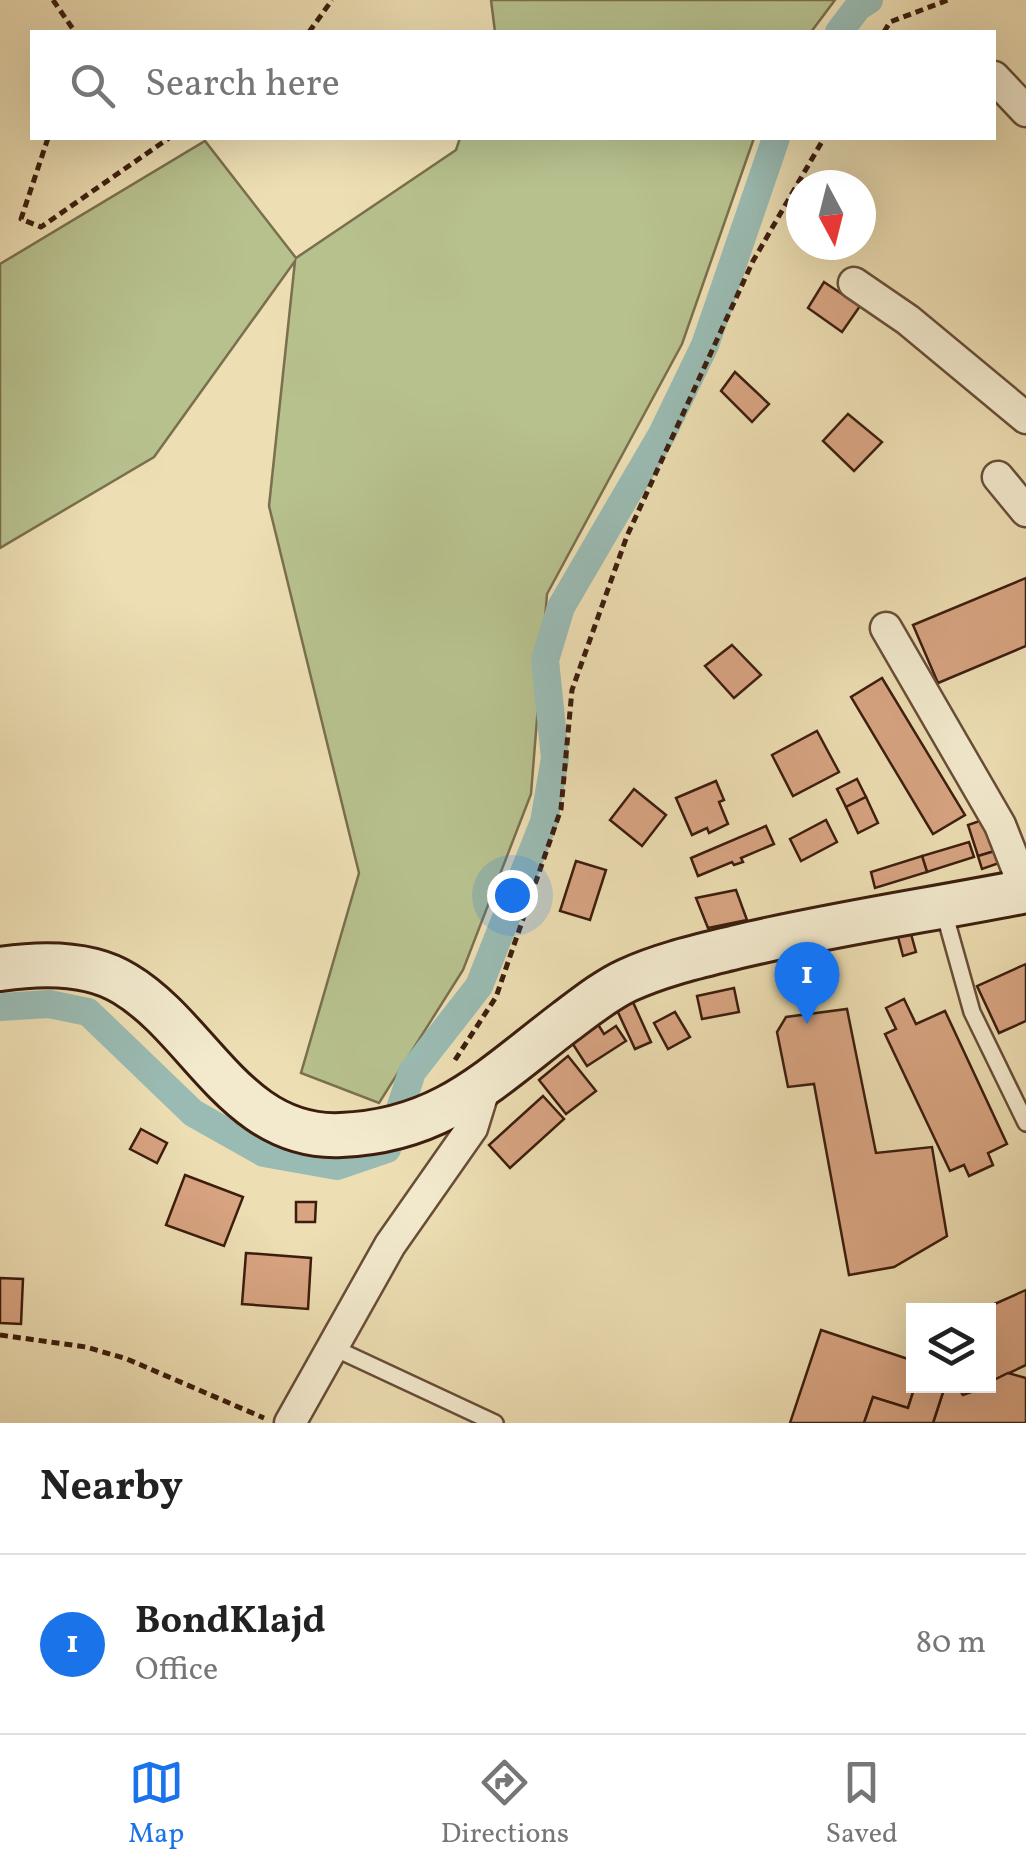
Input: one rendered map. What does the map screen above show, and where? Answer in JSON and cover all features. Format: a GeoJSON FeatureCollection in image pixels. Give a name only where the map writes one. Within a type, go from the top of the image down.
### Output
{"type":"FeatureCollection","features":[{"type":"Feature","properties":{"kind":"main road"},"geometry":{"type":"LineString","coordinates":[[0,969],[59,965],[98,972],[124,982],[152,1004],[218,1076],[256,1110],[296,1129],[337,1136],[394,1128],[470,1073],[625,981],[657,968],[782,936],[1026,891]]}},
{"type":"Feature","properties":{"kind":"street"},"geometry":{"type":"LineString","coordinates":[[996,80],[1026,111]]}},
{"type":"Feature","properties":{"kind":"street"},"geometry":{"type":"LineString","coordinates":[[854,283],[908,320],[1026,418]]}},
{"type":"Feature","properties":{"kind":"street"},"geometry":{"type":"LineString","coordinates":[[998,477],[1026,511]]}},
{"type":"Feature","properties":{"kind":"street"},"geometry":{"type":"LineString","coordinates":[[886,628],[1000,825],[1026,891]]}},
{"type":"Feature","properties":{"kind":"street"},"geometry":{"type":"LineString","coordinates":[[290,1423],[390,1245],[472,1128],[470,1073]]}},
{"type":"Feature","properties":{"kind":"lane"},"geometry":{"type":"LineString","coordinates":[[942,908],[972,1012],[1026,1123]]}},
{"type":"Feature","properties":{"kind":"lane"},"geometry":{"type":"LineString","coordinates":[[332,1347],[495,1423]]}},
{"type":"Feature","properties":{"kind":"path"},"geometry":{"type":"LineString","coordinates":[[54,0],[74,30]]}},
{"type":"Feature","properties":{"kind":"path"},"geometry":{"type":"LineString","coordinates":[[310,30],[332,0]]}},
{"type":"Feature","properties":{"kind":"path"},"geometry":{"type":"LineString","coordinates":[[885,30],[890,22],[948,0]]}},
{"type":"Feature","properties":{"kind":"path"},"geometry":{"type":"LineString","coordinates":[[47,140],[20,219],[41,228],[166,140]]}},
{"type":"Feature","properties":{"kind":"path"},"geometry":{"type":"LineString","coordinates":[[470,1073],[561,809],[572,690],[627,536],[753,260],[823,140]]}},
{"type":"Feature","properties":{"kind":"path"},"geometry":{"type":"LineString","coordinates":[[0,1336],[86,1347],[127,1359],[276,1423]]}},
{"type":"Feature","properties":{"kind":"green space"},"geometry":{"type":"Polygon","coordinates":[[[491,0],[835,0],[812,30],[495,30],[491,0]]]}},
{"type":"Feature","properties":{"kind":"green space"},"geometry":{"type":"Polygon","coordinates":[[[459,140],[753,140],[682,344],[547,594],[531,794],[463,970],[379,1103],[301,1073],[359,873],[269,506],[295,261],[154,457],[0,548],[0,264],[205,141],[296,258],[456,150],[459,140]]]}},
{"type":"Feature","properties":{"kind":"building"},"geometry":{"type":"Polygon","coordinates":[[[824,282],[860,306],[842,332],[808,308],[824,282]]]}},
{"type":"Feature","properties":{"kind":"building"},"geometry":{"type":"Polygon","coordinates":[[[735,372],[769,404],[752,422],[721,391],[735,372]]]}},
{"type":"Feature","properties":{"kind":"building"},"geometry":{"type":"Polygon","coordinates":[[[848,414],[882,442],[854,471],[823,441],[848,414]]]}},
{"type":"Feature","properties":{"kind":"building"},"geometry":{"type":"Polygon","coordinates":[[[1026,578],[1026,646],[938,683],[913,625],[1026,578]]]}},
{"type":"Feature","properties":{"kind":"building"},"geometry":{"type":"Polygon","coordinates":[[[732,645],[761,675],[734,698],[705,666],[732,645]]]}},
{"type":"Feature","properties":{"kind":"building"},"geometry":{"type":"Polygon","coordinates":[[[882,678],[965,815],[933,834],[851,697],[882,678]]]}},
{"type":"Feature","properties":{"kind":"building"},"geometry":{"type":"Polygon","coordinates":[[[817,731],[839,772],[793,796],[772,755],[817,731]]]}},
{"type":"Feature","properties":{"kind":"building"},"geometry":{"type":"Polygon","coordinates":[[[857,779],[866,797],[846,807],[837,789],[857,779]]]}},
{"type":"Feature","properties":{"kind":"building"},"geometry":{"type":"Polygon","coordinates":[[[716,781],[728,824],[709,833],[707,828],[692,835],[676,798],[716,781]]]}},
{"type":"Feature","properties":{"kind":"building"},"geometry":{"type":"Polygon","coordinates":[[[634,789],[666,815],[642,846],[610,820],[634,789]]]}},
{"type":"Feature","properties":{"kind":"building"},"geometry":{"type":"Polygon","coordinates":[[[866,797],[878,823],[858,833],[846,807],[866,797]]]}},
{"type":"Feature","properties":{"kind":"building"},"geometry":{"type":"Polygon","coordinates":[[[988,818],[998,850],[978,856],[968,825],[988,818]]]}},
{"type":"Feature","properties":{"kind":"building"},"geometry":{"type":"Polygon","coordinates":[[[826,820],[837,842],[801,861],[790,839],[826,820]]]}},
{"type":"Feature","properties":{"kind":"building"},"geometry":{"type":"Polygon","coordinates":[[[766,826],[774,844],[741,858],[743,862],[732,862],[698,876],[691,858],[766,826]]]}},
{"type":"Feature","properties":{"kind":"building"},"geometry":{"type":"Polygon","coordinates":[[[969,842],[974,857],[927,872],[922,856],[969,842]]]}},
{"type":"Feature","properties":{"kind":"building"},"geometry":{"type":"Polygon","coordinates":[[[998,850],[1002,862],[982,869],[978,856],[998,850]]]}},
{"type":"Feature","properties":{"kind":"building"},"geometry":{"type":"Polygon","coordinates":[[[922,856],[927,872],[875,888],[871,872],[922,856]]]}},
{"type":"Feature","properties":{"kind":"building"},"geometry":{"type":"Polygon","coordinates":[[[576,861],[606,870],[590,920],[560,911],[576,861]]]}},
{"type":"Feature","properties":{"kind":"building"},"geometry":{"type":"Polygon","coordinates":[[[736,890],[747,920],[708,928],[696,898],[736,890]]]}},
{"type":"Feature","properties":{"kind":"building"},"geometry":{"type":"Polygon","coordinates":[[[911,934],[916,952],[903,956],[898,937],[911,934]]]}},
{"type":"Feature","properties":{"kind":"building"},"geometry":{"type":"Polygon","coordinates":[[[1026,964],[1026,1021],[999,1033],[977,986],[1026,964]]]}},
{"type":"Feature","properties":{"kind":"building"},"geometry":{"type":"Polygon","coordinates":[[[734,988],[739,1012],[702,1019],[697,996],[734,988]]]}},
{"type":"Feature","properties":{"kind":"building"},"geometry":{"type":"Polygon","coordinates":[[[904,999],[916,1024],[945,1011],[1007,1144],[988,1153],[993,1165],[969,1176],[964,1165],[950,1171],[885,1034],[896,1029],[886,1008],[904,999]]]}},
{"type":"Feature","properties":{"kind":"building"},"geometry":{"type":"Polygon","coordinates":[[[632,1000],[651,1042],[635,1049],[616,1008],[632,1000]]]}},
{"type":"Feature","properties":{"kind":"building"},"geometry":{"type":"Polygon","coordinates":[[[847,1009],[876,1153],[932,1147],[947,1236],[894,1267],[849,1275],[814,1084],[788,1087],[777,1032],[786,1017],[847,1009]]]}},
{"type":"Feature","properties":{"kind":"building"},"geometry":{"type":"Polygon","coordinates":[[[675,1012],[690,1037],[668,1049],[654,1023],[675,1012]]]}},
{"type":"Feature","properties":{"kind":"building"},"geometry":{"type":"Polygon","coordinates":[[[594,1018],[604,1034],[616,1026],[626,1041],[587,1066],[567,1035],[594,1018]]]}},
{"type":"Feature","properties":{"kind":"building"},"geometry":{"type":"Polygon","coordinates":[[[568,1056],[596,1091],[566,1114],[539,1080],[568,1056]]]}},
{"type":"Feature","properties":{"kind":"building"},"geometry":{"type":"Polygon","coordinates":[[[543,1096],[564,1119],[510,1168],[489,1145],[543,1096]]]}},
{"type":"Feature","properties":{"kind":"building"},"geometry":{"type":"Polygon","coordinates":[[[141,1129],[167,1143],[157,1163],[130,1149],[141,1129]]]}},
{"type":"Feature","properties":{"kind":"building"},"geometry":{"type":"Polygon","coordinates":[[[185,1175],[243,1197],[224,1246],[166,1225],[185,1175]]]}},
{"type":"Feature","properties":{"kind":"building"},"geometry":{"type":"Polygon","coordinates":[[[296,1202],[316,1202],[315,1222],[296,1222],[296,1202]]]}},
{"type":"Feature","properties":{"kind":"building"},"geometry":{"type":"Polygon","coordinates":[[[246,1253],[311,1258],[308,1309],[242,1304],[246,1253]]]}},
{"type":"Feature","properties":{"kind":"building"},"geometry":{"type":"Polygon","coordinates":[[[0,1278],[23,1279],[21,1324],[0,1323],[0,1278]]]}},
{"type":"Feature","properties":{"kind":"building"},"geometry":{"type":"Polygon","coordinates":[[[1026,1290],[1026,1365],[996,1379],[996,1303],[1026,1290]]]}},
{"type":"Feature","properties":{"kind":"building"},"geometry":{"type":"Polygon","coordinates":[[[821,1330],[906,1358],[906,1393],[913,1393],[908,1408],[873,1397],[864,1423],[790,1423],[821,1330]]]}},
{"type":"Feature","properties":{"kind":"building"},"geometry":{"type":"Polygon","coordinates":[[[1008,1373],[1026,1378],[1026,1423],[933,1423],[943,1393],[996,1393],[996,1379],[1008,1373]]]}},
{"type":"Feature","properties":{"kind":"building"},"geometry":{"type":"Polygon","coordinates":[[[913,1393],[943,1393],[933,1423],[864,1423],[873,1397],[908,1408],[913,1393]]]}},
{"type":"Feature","properties":{"kind":"waterway"},"geometry":{"type":"LineString","coordinates":[[841,30],[858,7],[869,0]]}},
{"type":"Feature","properties":{"kind":"waterway"},"geometry":{"type":"LineString","coordinates":[[0,1007],[49,1004],[88,1012],[193,1113],[264,1153],[337,1166],[387,1149],[412,1072],[479,986],[544,822],[555,758],[545,660],[561,607],[662,434],[705,345],[775,140]]}},
{"type":"Feature","properties":{"kind":"place","name":"BondKlajd"},"geometry":{"type":"Point","coordinates":[807,1024]}}]}
